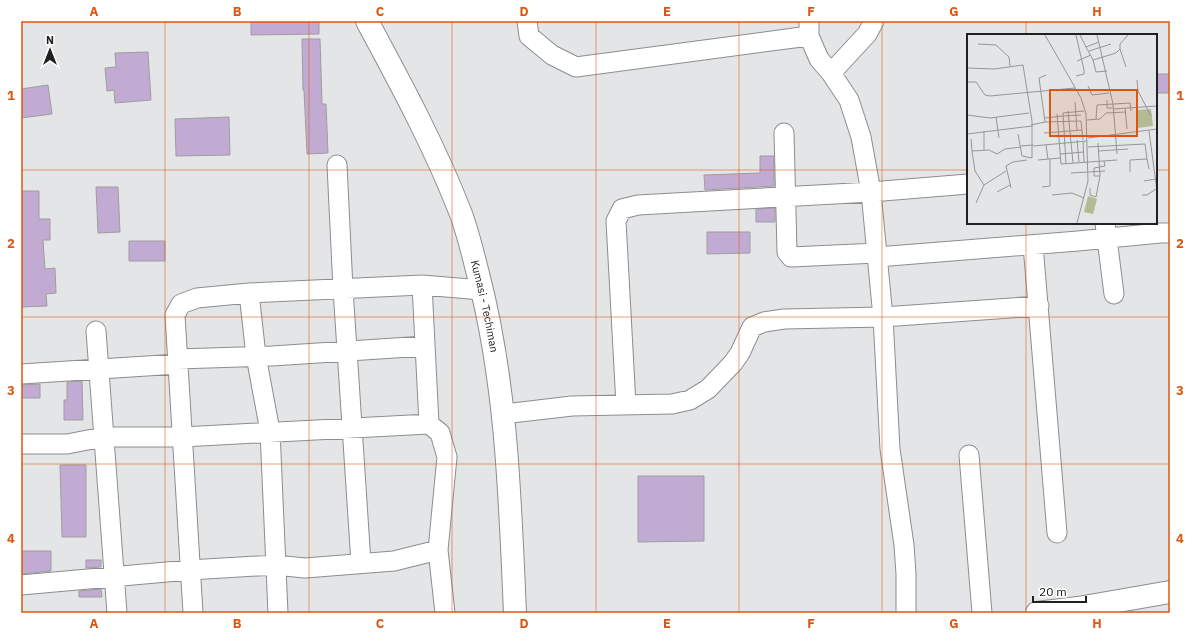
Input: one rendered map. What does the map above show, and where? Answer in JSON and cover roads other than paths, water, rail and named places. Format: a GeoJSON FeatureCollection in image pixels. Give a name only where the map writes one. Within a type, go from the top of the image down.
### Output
{"type":"FeatureCollection","features":[{"type":"Feature","properties":{"kind":"main road","name":"Kumasi - Techiman"},"geometry":{"type":"LineString","coordinates":[[367,21],[418,115],[447,181],[461,215],[482,290],[492,335],[504,414],[515,613]]}},
{"type":"Feature","properties":{"kind":"main road"},"geometry":{"type":"LineString","coordinates":[[1037,613],[1078,608],[1170,592]]}},
{"type":"Feature","properties":{"kind":"street"},"geometry":{"type":"LineString","coordinates":[[527,21],[529,36],[552,55],[576,67],[809,28],[819,59],[831,73],[849,100],[861,137],[871,192],[883,317],[890,449],[904,545],[906,613]]}},
{"type":"Feature","properties":{"kind":"street"},"geometry":{"type":"LineString","coordinates":[[831,73],[867,34],[874,21]]}},
{"type":"Feature","properties":{"kind":"street"},"geometry":{"type":"LineString","coordinates":[[784,133],[787,252],[791,257],[877,255],[1033,245],[1106,231],[1170,233]]}},
{"type":"Feature","properties":{"kind":"street"},"geometry":{"type":"LineString","coordinates":[[337,165],[343,289],[361,563]]}},
{"type":"Feature","properties":{"kind":"street"},"geometry":{"type":"LineString","coordinates":[[626,405],[616,221],[622,209],[638,205],[871,192],[967,184]]}},
{"type":"Feature","properties":{"kind":"street"},"geometry":{"type":"LineString","coordinates":[[1106,231],[1114,294]]}},
{"type":"Feature","properties":{"kind":"street"},"geometry":{"type":"LineString","coordinates":[[1033,245],[1057,533]]}},
{"type":"Feature","properties":{"kind":"street"},"geometry":{"type":"LineString","coordinates":[[192,613],[175,315],[182,304],[197,298],[249,292],[422,285],[482,290]]}},
{"type":"Feature","properties":{"kind":"street"},"geometry":{"type":"LineString","coordinates":[[422,285],[429,424]]}},
{"type":"Feature","properties":{"kind":"street"},"geometry":{"type":"LineString","coordinates":[[249,292],[256,356],[270,431],[278,613]]}},
{"type":"Feature","properties":{"kind":"street"},"geometry":{"type":"LineString","coordinates":[[504,414],[572,406],[672,404],[690,400],[708,389],[740,353],[752,327],[764,322],[784,319],[883,317],[1039,306]]}},
{"type":"Feature","properties":{"kind":"street"},"geometry":{"type":"LineString","coordinates":[[96,331],[117,613]]}},
{"type":"Feature","properties":{"kind":"street"},"geometry":{"type":"LineString","coordinates":[[21,374],[98,370],[178,361],[425,346]]}},
{"type":"Feature","properties":{"kind":"street"},"geometry":{"type":"LineString","coordinates":[[21,444],[67,444],[103,437],[182,437],[270,431],[429,424],[440,433],[447,457],[438,550],[445,613]]}},
{"type":"Feature","properties":{"kind":"street"},"geometry":{"type":"LineString","coordinates":[[969,455],[982,613]]}},
{"type":"Feature","properties":{"kind":"street"},"geometry":{"type":"LineString","coordinates":[[21,585],[189,570],[276,565],[305,568],[394,560],[438,550]]}}]}
